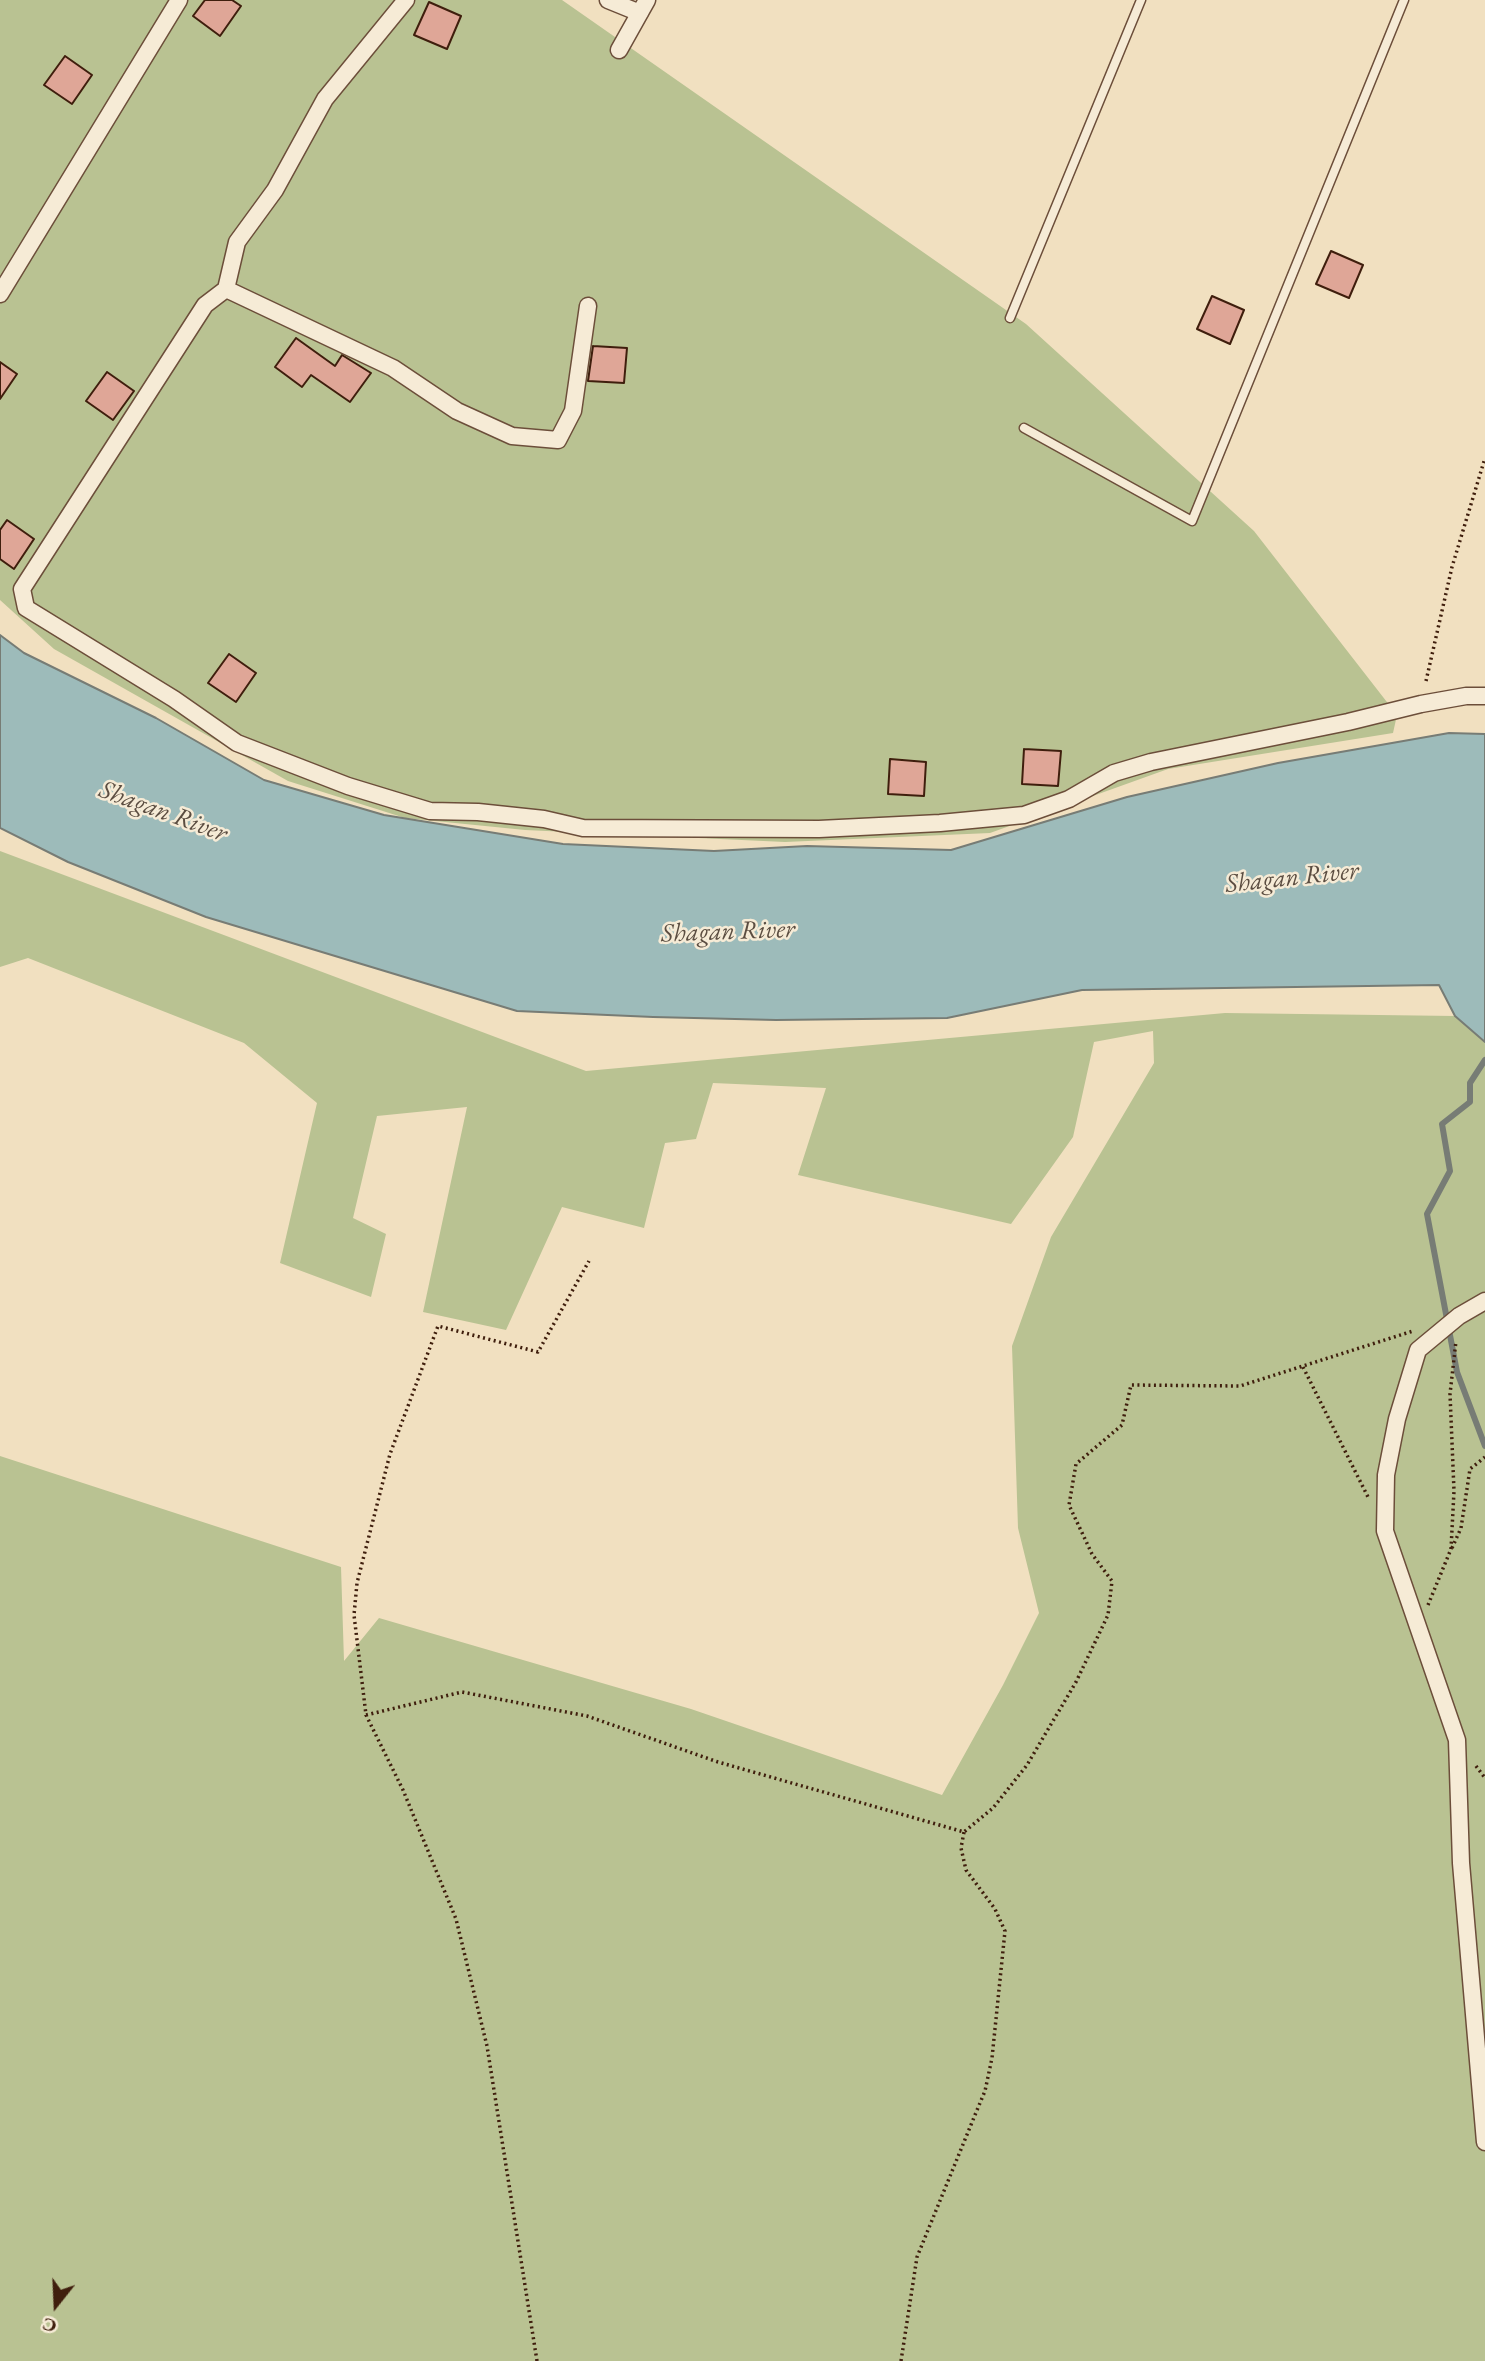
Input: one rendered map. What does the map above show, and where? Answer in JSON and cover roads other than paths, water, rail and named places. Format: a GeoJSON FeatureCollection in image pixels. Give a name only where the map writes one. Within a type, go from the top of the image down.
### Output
{"type":"FeatureCollection","features":[{"type":"Feature","properties":{"kind":"street"},"geometry":{"type":"LineString","coordinates":[[0,294],[179,0]]}},
{"type":"Feature","properties":{"kind":"street"},"geometry":{"type":"LineString","coordinates":[[405,0],[325,99],[275,190],[237,242],[226,289],[205,305],[22,589],[26,608],[174,699],[237,743],[348,786],[429,811],[544,819],[583,828],[819,830],[1024,816],[1069,799],[1114,773],[1152,762],[1349,722],[1421,704],[1466,696],[1485,696]]}},
{"type":"Feature","properties":{"kind":"street"},"geometry":{"type":"LineString","coordinates":[[608,0],[644,7],[619,50]]}},
{"type":"Feature","properties":{"kind":"street"},"geometry":{"type":"LineString","coordinates":[[226,289],[393,368],[457,411],[512,436],[558,440],[573,411],[588,306]]}},
{"type":"Feature","properties":{"kind":"street"},"geometry":{"type":"LineString","coordinates":[[1485,1301],[1429,1331],[1418,1350],[1397,1419],[1386,1475],[1385,1531],[1457,1740],[1461,1863],[1485,2142]]}},
{"type":"Feature","properties":{"kind":"lane"},"geometry":{"type":"LineString","coordinates":[[1010,318],[1141,0]]}},
{"type":"Feature","properties":{"kind":"lane"},"geometry":{"type":"LineString","coordinates":[[1024,428],[1192,520],[1404,0]]}},
{"type":"Feature","properties":{"kind":"water","name":"Shagan River"},"geometry":{"type":"Polygon","coordinates":[[[0,635],[24,653],[156,718],[264,780],[384,815],[563,844],[714,851],[807,846],[951,850],[1127,797],[1278,763],[1449,733],[1485,734],[1485,1042],[1455,1016],[1439,985],[1082,990],[947,1018],[776,1020],[517,1011],[206,917],[68,862],[0,828],[0,635]]]}},
{"type":"Feature","properties":{"kind":"waterway"},"geometry":{"type":"LineString","coordinates":[[1485,1060],[1470,1083],[1470,1102],[1442,1124],[1450,1171],[1427,1214],[1457,1372],[1485,1446]]}}]}
